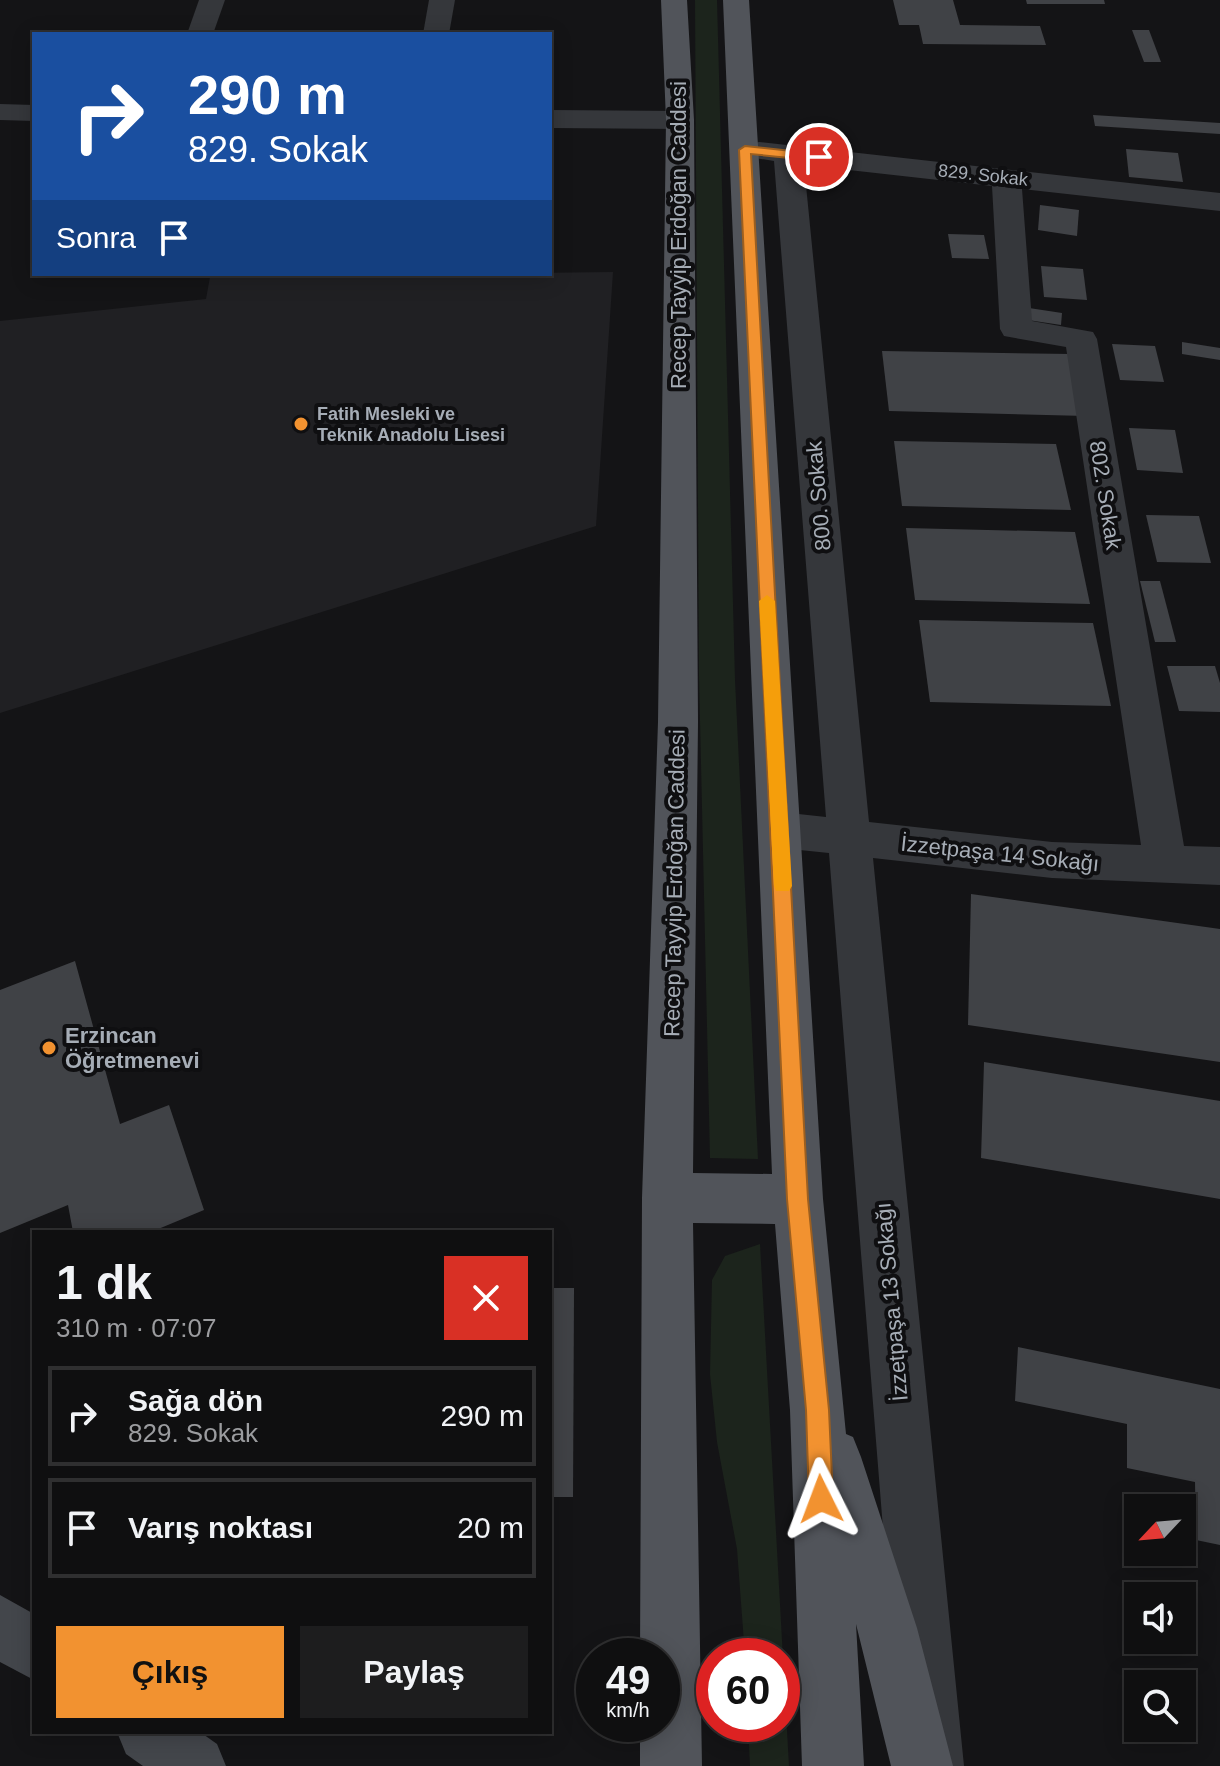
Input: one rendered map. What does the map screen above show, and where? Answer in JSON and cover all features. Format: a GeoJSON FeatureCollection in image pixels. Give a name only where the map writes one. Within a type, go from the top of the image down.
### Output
{"type":"FeatureCollection","features":[{"type":"Feature","properties":{"kind":"main road","name":"Recep Tayyip Erdoğan Caddesi"},"geometry":{"type":"LineString","coordinates":[[671,1766],[667,1198],[678,722],[680,120],[674,0]]}},
{"type":"Feature","properties":{"kind":"main road"},"geometry":{"type":"LineString","coordinates":[[736,0],[798,1199],[817,1410],[833,1766]]}},
{"type":"Feature","properties":{"kind":"main road"},"geometry":{"type":"LineString","coordinates":[[667,1198],[798,1199]]}},
{"type":"Feature","properties":{"kind":"main road"},"geometry":{"type":"LineString","coordinates":[[817,1410],[856,1522],[922,1766]]}},
{"type":"Feature","properties":{"kind":"street"},"geometry":{"type":"LineString","coordinates":[[201,32],[212,0]]}},
{"type":"Feature","properties":{"kind":"street"},"geometry":{"type":"LineString","coordinates":[[436,32],[442,0]]}},
{"type":"Feature","properties":{"kind":"street"},"geometry":{"type":"LineString","coordinates":[[0,112],[32,113]]}},
{"type":"Feature","properties":{"kind":"street"},"geometry":{"type":"LineString","coordinates":[[552,119],[680,120]]}},
{"type":"Feature","properties":{"kind":"street","name":"829. Sokak"},"geometry":{"type":"LineString","coordinates":[[745,150],[1220,202]]}},
{"type":"Feature","properties":{"kind":"street","name":"800. Sokak"},"geometry":{"type":"LineString","coordinates":[[788,154],[848,838]]}},
{"type":"Feature","properties":{"kind":"street","name":"802. Sokak"},"geometry":{"type":"LineString","coordinates":[[1006,177],[1016,329],[1081,339],[1166,866]]}},
{"type":"Feature","properties":{"kind":"street","name":"İzzetpaşa 14 Sokağı"},"geometry":{"type":"LineString","coordinates":[[780,830],[1052,860],[1220,866]]}},
{"type":"Feature","properties":{"kind":"street","name":"İzzetpaşa 13 Sokağı"},"geometry":{"type":"LineString","coordinates":[[848,838],[933,1766]]}},
{"type":"Feature","properties":{"kind":"street"},"geometry":{"type":"LineString","coordinates":[[0,1625],[32,1649]]}},
{"type":"Feature","properties":{"kind":"street"},"geometry":{"type":"LineString","coordinates":[[151,1734],[195,1766]]}},
{"type":"Feature","properties":{"kind":"shaded area"},"geometry":{"type":"Polygon","coordinates":[[[695,0],[717,0],[735,680],[758,1159],[710,1158],[699,676],[695,0]]]}},
{"type":"Feature","properties":{"kind":"shaded area","name":"Fatih Mesleki ve Teknik Anadolu Lisesi"},"geometry":{"type":"Polygon","coordinates":[[[613,272],[596,526],[0,713],[0,321],[206,299],[210,277],[552,276],[552,273],[613,272]]]}},
{"type":"Feature","properties":{"kind":"shaded area"},"geometry":{"type":"Polygon","coordinates":[[[760,1244],[782,1638],[744,1638],[737,1549],[717,1442],[710,1374],[712,1280],[725,1256],[760,1244]]]}},
{"type":"Feature","properties":{"kind":"shaded area"},"geometry":{"type":"Polygon","coordinates":[[[749,1742],[788,1742],[789,1766],[750,1766],[749,1742]]]}},
{"type":"Feature","properties":{"kind":"building"},"geometry":{"type":"Polygon","coordinates":[[[893,0],[953,0],[960,25],[1040,26],[1046,45],[923,44],[919,25],[899,25],[893,0]]]}},
{"type":"Feature","properties":{"kind":"building"},"geometry":{"type":"Polygon","coordinates":[[[1026,0],[1104,0],[1105,4],[1027,4],[1026,0]]]}},
{"type":"Feature","properties":{"kind":"building"},"geometry":{"type":"Polygon","coordinates":[[[1132,30],[1149,30],[1161,62],[1144,62],[1132,30]]]}},
{"type":"Feature","properties":{"kind":"building"},"geometry":{"type":"Polygon","coordinates":[[[1093,115],[1220,123],[1220,134],[1095,126],[1093,115]]]}},
{"type":"Feature","properties":{"kind":"building"},"geometry":{"type":"Polygon","coordinates":[[[1126,149],[1178,153],[1183,182],[1129,177],[1126,149]]]}},
{"type":"Feature","properties":{"kind":"building"},"geometry":{"type":"Polygon","coordinates":[[[1040,205],[1079,210],[1077,236],[1038,230],[1040,205]]]}},
{"type":"Feature","properties":{"kind":"building"},"geometry":{"type":"Polygon","coordinates":[[[948,234],[984,235],[989,259],[952,258],[948,234]]]}},
{"type":"Feature","properties":{"kind":"building"},"geometry":{"type":"Polygon","coordinates":[[[1041,266],[1083,269],[1087,300],[1044,297],[1041,266]]]}},
{"type":"Feature","properties":{"kind":"building"},"geometry":{"type":"Polygon","coordinates":[[[1029,308],[1062,313],[1061,325],[1028,320],[1029,308]]]}},
{"type":"Feature","properties":{"kind":"building"},"geometry":{"type":"Polygon","coordinates":[[[1182,342],[1220,348],[1220,360],[1182,354],[1182,342]]]}},
{"type":"Feature","properties":{"kind":"building"},"geometry":{"type":"Polygon","coordinates":[[[1112,344],[1155,346],[1164,382],[1120,380],[1112,344]]]}},
{"type":"Feature","properties":{"kind":"building"},"geometry":{"type":"Polygon","coordinates":[[[882,351],[1071,354],[1086,416],[889,411],[882,351]]]}},
{"type":"Feature","properties":{"kind":"building"},"geometry":{"type":"Polygon","coordinates":[[[1129,428],[1175,430],[1183,473],[1137,470],[1129,428]]]}},
{"type":"Feature","properties":{"kind":"building"},"geometry":{"type":"Polygon","coordinates":[[[894,441],[1056,444],[1071,510],[902,506],[894,441]]]}},
{"type":"Feature","properties":{"kind":"building"},"geometry":{"type":"Polygon","coordinates":[[[1146,515],[1199,516],[1211,563],[1157,562],[1146,515]]]}},
{"type":"Feature","properties":{"kind":"building"},"geometry":{"type":"Polygon","coordinates":[[[906,528],[1075,532],[1090,604],[915,600],[906,528]]]}},
{"type":"Feature","properties":{"kind":"building"},"geometry":{"type":"Polygon","coordinates":[[[1140,581],[1160,581],[1176,642],[1155,642],[1140,581]]]}},
{"type":"Feature","properties":{"kind":"building"},"geometry":{"type":"Polygon","coordinates":[[[919,620],[1093,623],[1111,706],[930,702],[919,620]]]}},
{"type":"Feature","properties":{"kind":"building"},"geometry":{"type":"Polygon","coordinates":[[[1167,666],[1215,666],[1220,683],[1220,712],[1179,711],[1167,666]]]}},
{"type":"Feature","properties":{"kind":"building"},"geometry":{"type":"Polygon","coordinates":[[[971,894],[1220,929],[1220,1062],[968,1025],[971,894]]]}},
{"type":"Feature","properties":{"kind":"building","name":"Erzincan Öğretmenevi"},"geometry":{"type":"Polygon","coordinates":[[[75,961],[120,1124],[169,1105],[204,1210],[156,1230],[73,1230],[68,1205],[0,1233],[0,990],[75,961]]]}},
{"type":"Feature","properties":{"kind":"building"},"geometry":{"type":"Polygon","coordinates":[[[984,1062],[1220,1101],[1220,1199],[981,1158],[984,1062]]]}},
{"type":"Feature","properties":{"kind":"building"},"geometry":{"type":"Polygon","coordinates":[[[552,1288],[574,1288],[573,1497],[552,1497],[552,1288]]]}},
{"type":"Feature","properties":{"kind":"building"},"geometry":{"type":"Polygon","coordinates":[[[1018,1347],[1220,1389],[1220,1545],[1196,1540],[1195,1482],[1127,1468],[1127,1424],[1015,1401],[1018,1347]]]}},
{"type":"Feature","properties":{"kind":"slow traffic"},"geometry":{"type":"LineString","coordinates":[[767,601],[783,886]]}},
{"type":"Feature","properties":{"kind":"place","name":"Fatih Mesleki ve Teknik Anadolu Lisesi"},"geometry":{"type":"Point","coordinates":[301,424]}},
{"type":"Feature","properties":{"kind":"place","name":"Erzincan Öğretmenevi"},"geometry":{"type":"Point","coordinates":[49,1048]}},
{"type":"Feature","properties":{"kind":"route"},"geometry":{"type":"LineString","coordinates":[[819,157],[745,150],[798,1199],[817,1410],[821,1499]]}}]}
